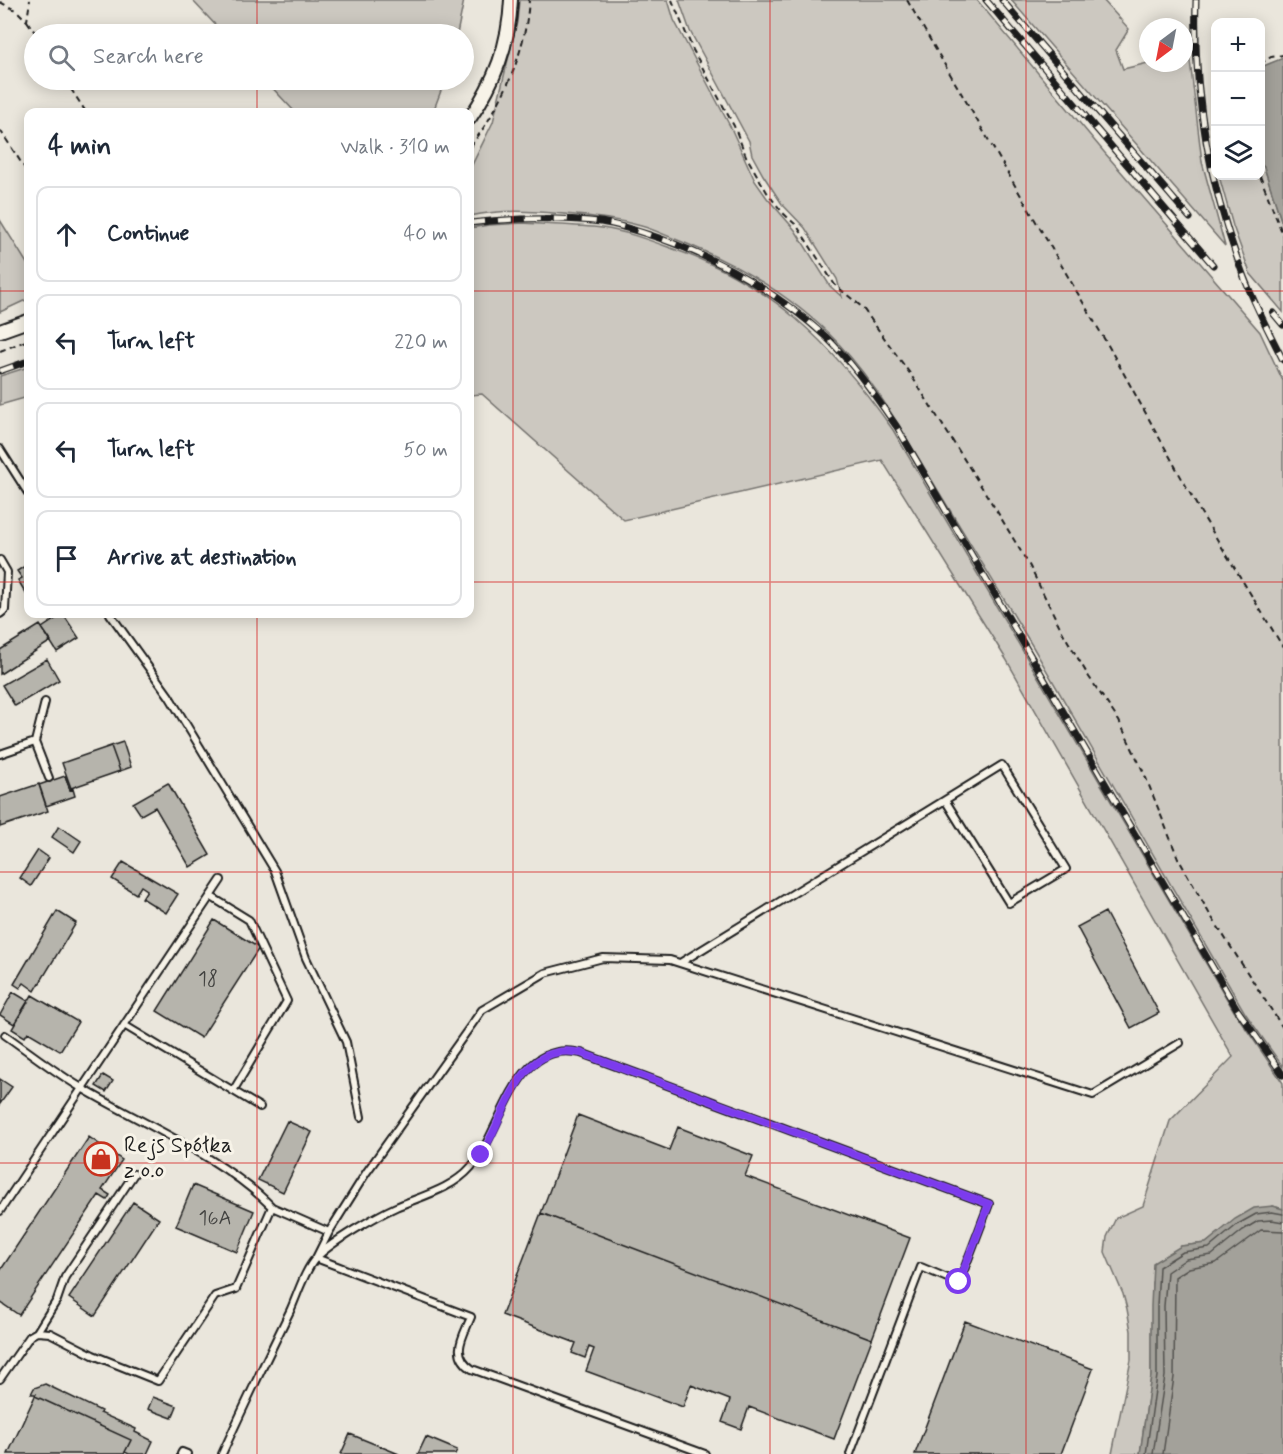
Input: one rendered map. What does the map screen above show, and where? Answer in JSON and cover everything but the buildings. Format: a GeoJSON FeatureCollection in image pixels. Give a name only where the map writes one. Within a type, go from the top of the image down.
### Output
{"type":"FeatureCollection","features":[{"type":"Feature","properties":{"kind":"street"},"geometry":{"type":"LineString","coordinates":[[474,111],[498,69],[510,21],[511,0]]}},
{"type":"Feature","properties":{"kind":"street"},"geometry":{"type":"LineString","coordinates":[[0,331],[24,322]]}},
{"type":"Feature","properties":{"kind":"lane"},"geometry":{"type":"LineString","coordinates":[[0,449],[24,487]]}},
{"type":"Feature","properties":{"kind":"lane"},"geometry":{"type":"LineString","coordinates":[[0,561],[8,572],[6,610],[0,614]]}},
{"type":"Feature","properties":{"kind":"lane"},"geometry":{"type":"LineString","coordinates":[[113,618],[169,696],[275,871],[306,958],[346,1042],[361,1118]]}},
{"type":"Feature","properties":{"kind":"lane"},"geometry":{"type":"LineString","coordinates":[[45,702],[35,742],[49,778]]}},
{"type":"Feature","properties":{"kind":"lane"},"geometry":{"type":"LineString","coordinates":[[0,754],[35,742]]}},
{"type":"Feature","properties":{"kind":"lane"},"geometry":{"type":"LineString","coordinates":[[680,963],[945,800],[1002,765],[1066,869],[1009,903],[945,800]]}},
{"type":"Feature","properties":{"kind":"lane"},"geometry":{"type":"LineString","coordinates":[[0,1211],[221,880]]}},
{"type":"Feature","properties":{"kind":"lane"},"geometry":{"type":"LineString","coordinates":[[210,896],[249,920],[287,1001],[233,1091]]}},
{"type":"Feature","properties":{"kind":"lane"},"geometry":{"type":"LineString","coordinates":[[222,1454],[329,1232],[366,1173],[482,1011],[545,973],[603,958],[670,960],[1093,1095],[1180,1043]]}},
{"type":"Feature","properties":{"kind":"lane"},"geometry":{"type":"LineString","coordinates":[[124,1025],[260,1107]]}},
{"type":"Feature","properties":{"kind":"lane"},"geometry":{"type":"LineString","coordinates":[[5,1035],[82,1088],[218,1164],[255,1189],[272,1207],[329,1232]]}},
{"type":"Feature","properties":{"kind":"lane"},"geometry":{"type":"LineString","coordinates":[[316,1258],[379,1215],[443,1188],[460,1178],[488,1144],[510,1095],[529,1067],[553,1053],[568,1050],[989,1204],[959,1282],[921,1267],[849,1454]]}},
{"type":"Feature","properties":{"kind":"lane"},"geometry":{"type":"LineString","coordinates":[[0,1379],[30,1336],[37,1332],[57,1300],[65,1277],[134,1174]]}},
{"type":"Feature","properties":{"kind":"lane"},"geometry":{"type":"LineString","coordinates":[[37,1332],[50,1333],[93,1355],[158,1381],[215,1296],[236,1289],[272,1207]]}},
{"type":"Feature","properties":{"kind":"lane"},"geometry":{"type":"LineString","coordinates":[[316,1258],[471,1317],[459,1350],[461,1358],[472,1369],[705,1454]]}},
{"type":"Feature","properties":{"kind":"lane"},"geometry":{"type":"LineString","coordinates":[[181,1454],[182,1452],[187,1454]]}},
{"type":"Feature","properties":{"kind":"path"},"geometry":{"type":"LineString","coordinates":[[27,21],[30,0]]}},
{"type":"Feature","properties":{"kind":"path"},"geometry":{"type":"LineString","coordinates":[[672,0],[693,50],[735,126],[747,156],[768,194],[797,226],[835,285],[862,307],[911,375],[998,513],[1074,651],[1119,721],[1144,773],[1178,858],[1203,904],[1283,1028]]}},
{"type":"Feature","properties":{"kind":"path"},"geometry":{"type":"LineString","coordinates":[[907,0],[1109,347],[1201,513],[1283,647]]}},
{"type":"Feature","properties":{"kind":"path"},"geometry":{"type":"LineString","coordinates":[[0,2],[17,11],[29,24]]}},
{"type":"Feature","properties":{"kind":"path"},"geometry":{"type":"LineString","coordinates":[[1265,61],[1283,55]]}},
{"type":"Feature","properties":{"kind":"path"},"geometry":{"type":"LineString","coordinates":[[72,90],[83,108]]}},
{"type":"Feature","properties":{"kind":"path"},"geometry":{"type":"LineString","coordinates":[[0,129],[24,167]]}},
{"type":"Feature","properties":{"kind":"path"},"geometry":{"type":"LineString","coordinates":[[1262,180],[1283,235]]}},
{"type":"Feature","properties":{"kind":"path"},"geometry":{"type":"LineString","coordinates":[[0,351],[24,342]]}},
{"type":"Feature","properties":{"kind":"shaded area"},"geometry":{"type":"Polygon","coordinates":[[[192,0],[464,0],[459,24],[215,24],[192,0]]]}},
{"type":"Feature","properties":{"kind":"shaded area"},"geometry":{"type":"Polygon","coordinates":[[[519,0],[668,0],[674,20],[731,128],[755,181],[795,230],[830,286],[842,297],[837,279],[805,228],[782,204],[752,155],[749,141],[690,31],[679,0],[977,0],[1104,152],[1260,332],[1283,381],[1283,1067],[1245,1013],[1033,647],[888,408],[852,358],[838,343],[802,310],[762,282],[719,258],[649,229],[603,218],[541,212],[474,215],[474,161],[493,122],[517,22],[519,0]]]}},
{"type":"Feature","properties":{"kind":"shaded area"},"geometry":{"type":"Polygon","coordinates":[[[1011,0],[1103,0],[1129,29],[1116,50],[1123,69],[1139,65],[1139,72],[1191,72],[1202,162],[1225,246],[1011,0]]]}},
{"type":"Feature","properties":{"kind":"shaded area"},"geometry":{"type":"Polygon","coordinates":[[[274,90],[441,90],[434,108],[291,108],[274,90]]]}},
{"type":"Feature","properties":{"kind":"shaded area"},"geometry":{"type":"Polygon","coordinates":[[[1265,170],[1283,226],[1283,312],[1250,273],[1233,226],[1220,180],[1265,180],[1265,170]]]}},
{"type":"Feature","properties":{"kind":"shaded area"},"geometry":{"type":"Polygon","coordinates":[[[0,220],[24,259],[24,301],[0,312],[0,220]]]}},
{"type":"Feature","properties":{"kind":"shaded area"},"geometry":{"type":"Polygon","coordinates":[[[524,223],[610,229],[643,238],[705,261],[768,297],[822,343],[847,370],[893,430],[1234,1011],[1283,1083],[1283,1209],[1273,1206],[1221,1232],[1206,1243],[1181,1246],[1152,1282],[1151,1376],[1140,1454],[1112,1454],[1131,1360],[1131,1331],[1123,1294],[1105,1252],[1107,1237],[1116,1218],[1143,1206],[1170,1121],[1233,1057],[1006,659],[882,460],[624,520],[482,394],[474,395],[474,227],[524,223]]]}},
{"type":"Feature","properties":{"kind":"shaded area"},"geometry":{"type":"Polygon","coordinates":[[[24,368],[24,398],[0,405],[0,376],[24,368]]]}},
{"type":"Feature","properties":{"kind":"water"},"geometry":{"type":"Polygon","coordinates":[[[1283,58],[1283,226],[1265,170],[1265,65],[1283,58]]]}},
{"type":"Feature","properties":{"kind":"water"},"geometry":{"type":"Polygon","coordinates":[[[1273,1206],[1283,1209],[1283,1454],[1140,1454],[1151,1376],[1153,1263],[1181,1246],[1206,1243],[1235,1219],[1254,1208],[1273,1206]]]}},
{"type":"Feature","properties":{"kind":"railway"},"geometry":{"type":"LineString","coordinates":[[986,0],[1213,265]]}},
{"type":"Feature","properties":{"kind":"railway"},"geometry":{"type":"LineString","coordinates":[[1002,0],[1190,218]]}},
{"type":"Feature","properties":{"kind":"railway"},"geometry":{"type":"LineString","coordinates":[[1196,0],[1200,103],[1220,204],[1255,304],[1283,360]]}},
{"type":"Feature","properties":{"kind":"railway"},"geometry":{"type":"LineString","coordinates":[[474,223],[535,219],[585,220],[616,225],[659,238],[704,256],[747,279],[788,306],[836,347],[897,427],[1237,1009],[1283,1075]]}},
{"type":"Feature","properties":{"kind":"railway"},"geometry":{"type":"LineString","coordinates":[[1273,313],[1283,325]]}},
{"type":"Feature","properties":{"kind":"railway"},"geometry":{"type":"LineString","coordinates":[[0,371],[24,362]]}},
{"type":"Feature","properties":{"kind":"place","name":"Rejs Spółka z o.o"},"geometry":{"type":"Point","coordinates":[101,1159]}},
{"type":"Feature","properties":{"kind":"route"},"geometry":{"type":"LineString","coordinates":[[481,1155],[510,1095],[529,1067],[553,1053],[568,1050],[581,1053],[989,1204],[959,1282]]}}]}
